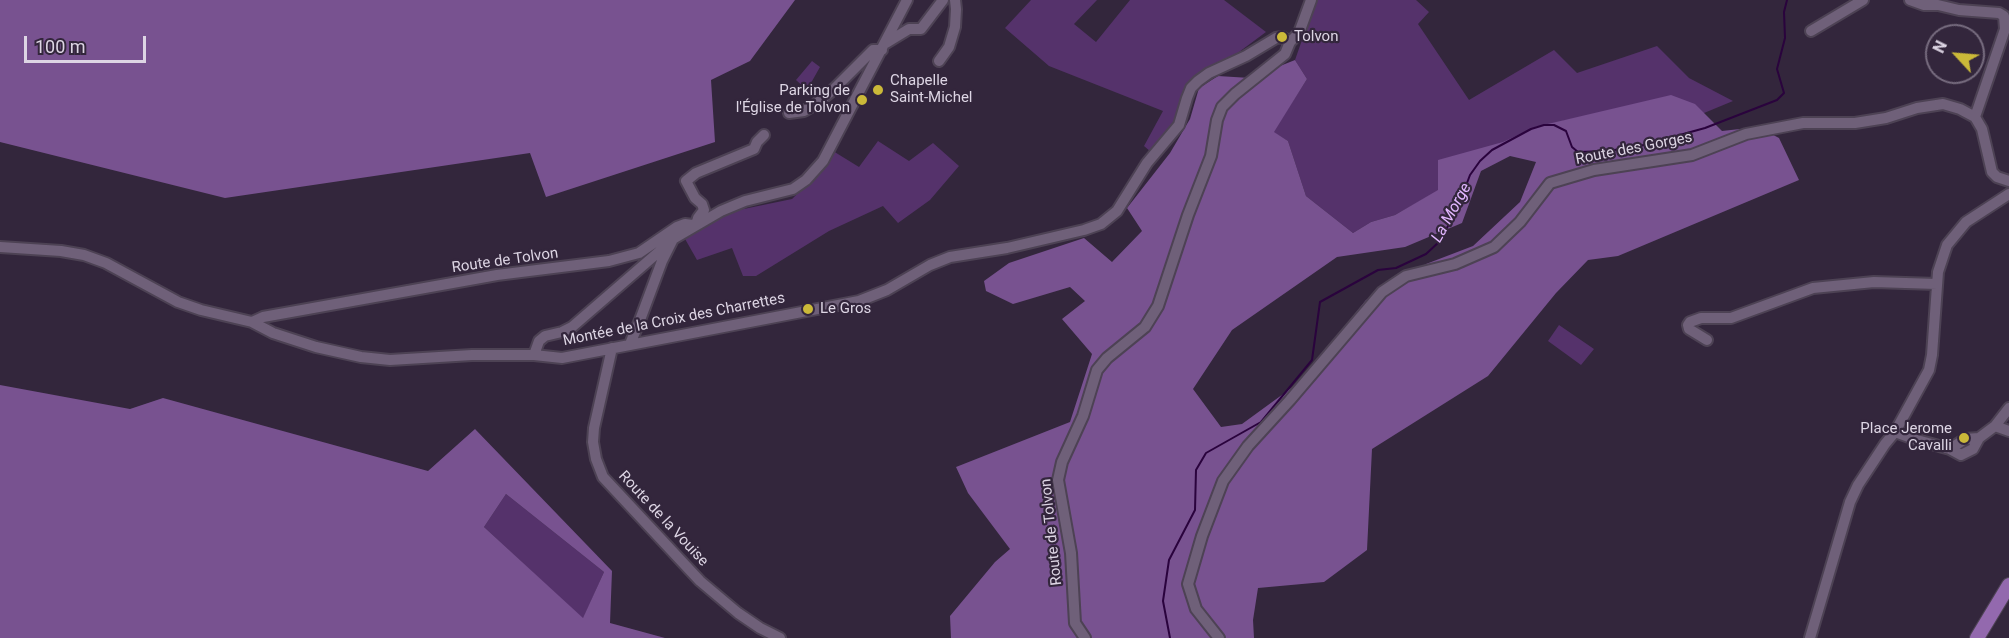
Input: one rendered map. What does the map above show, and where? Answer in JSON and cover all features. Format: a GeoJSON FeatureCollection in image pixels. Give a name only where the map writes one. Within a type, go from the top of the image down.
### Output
{"type":"FeatureCollection","features":[{"type":"Feature","properties":{"kind":"main road"},"geometry":{"type":"LineString","coordinates":[[1977,638],[2009,585]]}},
{"type":"Feature","properties":{"kind":"street","name":"Route de Tolvon"},"geometry":{"type":"LineString","coordinates":[[0,247],[61,250],[84,255],[106,263],[178,302],[252,322],[263,317],[497,275],[609,261],[639,253],[677,227],[685,224],[696,225],[745,201],[794,189],[806,180],[823,161],[907,0]]}},
{"type":"Feature","properties":{"kind":"street"},"geometry":{"type":"LineString","coordinates":[[789,113],[804,111],[816,104],[834,90],[873,50],[884,47],[909,29],[921,29],[943,0]]}},
{"type":"Feature","properties":{"kind":"street"},"geometry":{"type":"LineString","coordinates":[[939,61],[949,47],[955,27],[955,0]]}},
{"type":"Feature","properties":{"kind":"street"},"geometry":{"type":"LineString","coordinates":[[1290,42],[1299,33],[1311,0]]}},
{"type":"Feature","properties":{"kind":"street"},"geometry":{"type":"LineString","coordinates":[[1811,31],[1863,0]]}},
{"type":"Feature","properties":{"kind":"street"},"geometry":{"type":"LineString","coordinates":[[1910,0],[1924,5],[1938,5],[1959,10],[1999,12],[2004,16],[2005,29],[1976,117],[1982,129],[1992,172],[1997,177],[2009,181]]}},
{"type":"Feature","properties":{"kind":"street","name":"Montée de la Croix des Charrettes"},"geometry":{"type":"LineString","coordinates":[[252,322],[273,333],[316,347],[361,357],[390,360],[472,355],[534,355],[562,358],[859,301],[886,290],[930,265],[950,257],[1007,248],[1101,224],[1117,211],[1148,163],[1179,125],[1191,88],[1198,81],[1276,38],[1290,42]]}},
{"type":"Feature","properties":{"kind":"street","name":"Route de Tolvon"},"geometry":{"type":"LineString","coordinates":[[1085,638],[1075,623],[1071,553],[1058,480],[1062,462],[1083,416],[1097,370],[1107,358],[1144,327],[1158,306],[1188,215],[1211,156],[1217,120],[1222,107],[1285,54],[1290,42]]}},
{"type":"Feature","properties":{"kind":"street","name":"Route des Gorges"},"geometry":{"type":"LineString","coordinates":[[1219,638],[1196,609],[1188,584],[1202,536],[1223,480],[1248,446],[1382,292],[1406,276],[1455,264],[1494,247],[1521,222],[1550,183],[1582,173],[1692,155],[1746,134],[1803,123],[1855,123],[1943,104],[1976,117]]}},
{"type":"Feature","properties":{"kind":"street"},"geometry":{"type":"LineString","coordinates":[[534,355],[539,341],[545,336],[572,327],[674,239],[696,225],[704,210],[686,182],[696,173],[754,149],[764,135]]}},
{"type":"Feature","properties":{"kind":"street"},"geometry":{"type":"LineString","coordinates":[[1810,638],[1850,502],[1858,485],[1895,432],[1929,370],[1938,272],[1947,245],[1966,222],[2009,194]]}},
{"type":"Feature","properties":{"kind":"street"},"geometry":{"type":"LineString","coordinates":[[630,344],[662,261],[674,239]]}},
{"type":"Feature","properties":{"kind":"street"},"geometry":{"type":"LineString","coordinates":[[1707,340],[1689,329],[1690,322],[1701,318],[1731,318],[1813,288],[1874,282],[1937,284]]}},
{"type":"Feature","properties":{"kind":"street","name":"Route de la Vouise"},"geometry":{"type":"LineString","coordinates":[[612,348],[593,442],[603,477],[700,581],[746,618],[780,638]]}},
{"type":"Feature","properties":{"kind":"street"},"geometry":{"type":"LineString","coordinates":[[1895,432],[1950,449],[1961,455],[1973,449],[1979,438],[1995,426],[2009,408]]}},
{"type":"Feature","properties":{"kind":"street"},"geometry":{"type":"LineString","coordinates":[[1995,426],[2009,432]]}},
{"type":"Feature","properties":{"kind":"shaded area"},"geometry":{"type":"Polygon","coordinates":[[[0,0],[795,0],[750,61],[711,80],[715,142],[546,197],[530,153],[225,198],[0,142],[0,0]]]}},
{"type":"Feature","properties":{"kind":"shaded area"},"geometry":{"type":"Polygon","coordinates":[[[1031,0],[1097,0],[1074,24],[1096,42],[1130,0],[1224,0],[1266,32],[1239,52],[1193,78],[1175,124],[1151,152],[1144,146],[1163,111],[1049,66],[1005,28],[1031,0]]]}},
{"type":"Feature","properties":{"kind":"shaded area"},"geometry":{"type":"Polygon","coordinates":[[[1316,0],[1416,0],[1429,12],[1418,24],[1469,100],[1554,50],[1577,73],[1657,46],[1689,78],[1733,101],[1692,118],[1565,120],[1395,215],[1371,222],[1353,233],[1306,196],[1288,141],[1273,132],[1307,79],[1295,60],[1316,0]]]}},
{"type":"Feature","properties":{"kind":"shaded area"},"geometry":{"type":"Polygon","coordinates":[[[1295,60],[1307,79],[1274,132],[1288,141],[1306,196],[1353,233],[1371,222],[1395,215],[1438,190],[1438,160],[1503,142],[1535,127],[1671,95],[1695,104],[1722,131],[1758,127],[1779,138],[1799,180],[1618,256],[1588,260],[1556,293],[1488,376],[1372,449],[1367,550],[1324,582],[1258,588],[1253,620],[1254,638],[951,638],[950,616],[995,562],[1010,549],[968,493],[956,467],[1070,422],[1092,354],[1062,319],[1085,301],[1070,287],[1013,304],[986,291],[984,281],[1009,263],[1084,238],[1112,262],[1142,231],[1127,208],[1170,153],[1190,119],[1199,88],[1218,76],[1250,78],[1295,60]],[[1510,156],[1481,171],[1462,223],[1405,247],[1337,257],[1232,330],[1193,389],[1221,427],[1242,424],[1301,381],[1366,300],[1426,264],[1473,246],[1520,202],[1536,162],[1510,156]]]}},
{"type":"Feature","properties":{"kind":"shaded area"},"geometry":{"type":"Polygon","coordinates":[[[812,61],[820,67],[807,90],[796,80],[812,61]]]}},
{"type":"Feature","properties":{"kind":"shaded area"},"geometry":{"type":"Polygon","coordinates":[[[878,141],[909,161],[933,143],[959,166],[930,200],[898,223],[883,206],[829,231],[756,276],[743,276],[732,248],[697,260],[676,223],[792,199],[817,175],[833,151],[859,167],[878,141]]]}},
{"type":"Feature","properties":{"kind":"shaded area"},"geometry":{"type":"Polygon","coordinates":[[[1559,325],[1594,349],[1581,365],[1548,341],[1559,325]]]}},
{"type":"Feature","properties":{"kind":"shaded area"},"geometry":{"type":"Polygon","coordinates":[[[0,385],[130,409],[163,398],[428,471],[475,429],[612,571],[610,623],[665,638],[0,638],[0,385]],[[506,494],[484,527],[583,618],[604,572],[506,494]]]}},
{"type":"Feature","properties":{"kind":"shaded area"},"geometry":{"type":"Polygon","coordinates":[[[506,494],[604,572],[583,619],[484,527],[506,494]]]}},
{"type":"Feature","properties":{"kind":"waterway","name":"La Morge"},"geometry":{"type":"LineString","coordinates":[[1170,638],[1163,601],[1169,560],[1195,510],[1196,470],[1206,453],[1261,422],[1312,360],[1320,302],[1378,270],[1396,268],[1426,254],[1440,241],[1458,207],[1470,175],[1480,161],[1492,150],[1531,129],[1554,125],[1566,131],[1572,147],[1578,152],[1608,151],[1640,146],[1705,128],[1777,100],[1784,93],[1777,69],[1785,38],[1784,12],[1787,0]]}},
{"type":"Feature","properties":{"kind":"place","name":"Tolvon"},"geometry":{"type":"Point","coordinates":[1282,37]}},
{"type":"Feature","properties":{"kind":"place","name":"Chapelle Saint-Michel"},"geometry":{"type":"Point","coordinates":[878,90]}},
{"type":"Feature","properties":{"kind":"place","name":"Parking de l'Église de Tolvon"},"geometry":{"type":"Point","coordinates":[862,100]}},
{"type":"Feature","properties":{"kind":"place","name":"Le Gros"},"geometry":{"type":"Point","coordinates":[808,309]}},
{"type":"Feature","properties":{"kind":"place","name":"Place Jerome Cavalli"},"geometry":{"type":"Point","coordinates":[1964,438]}}]}
